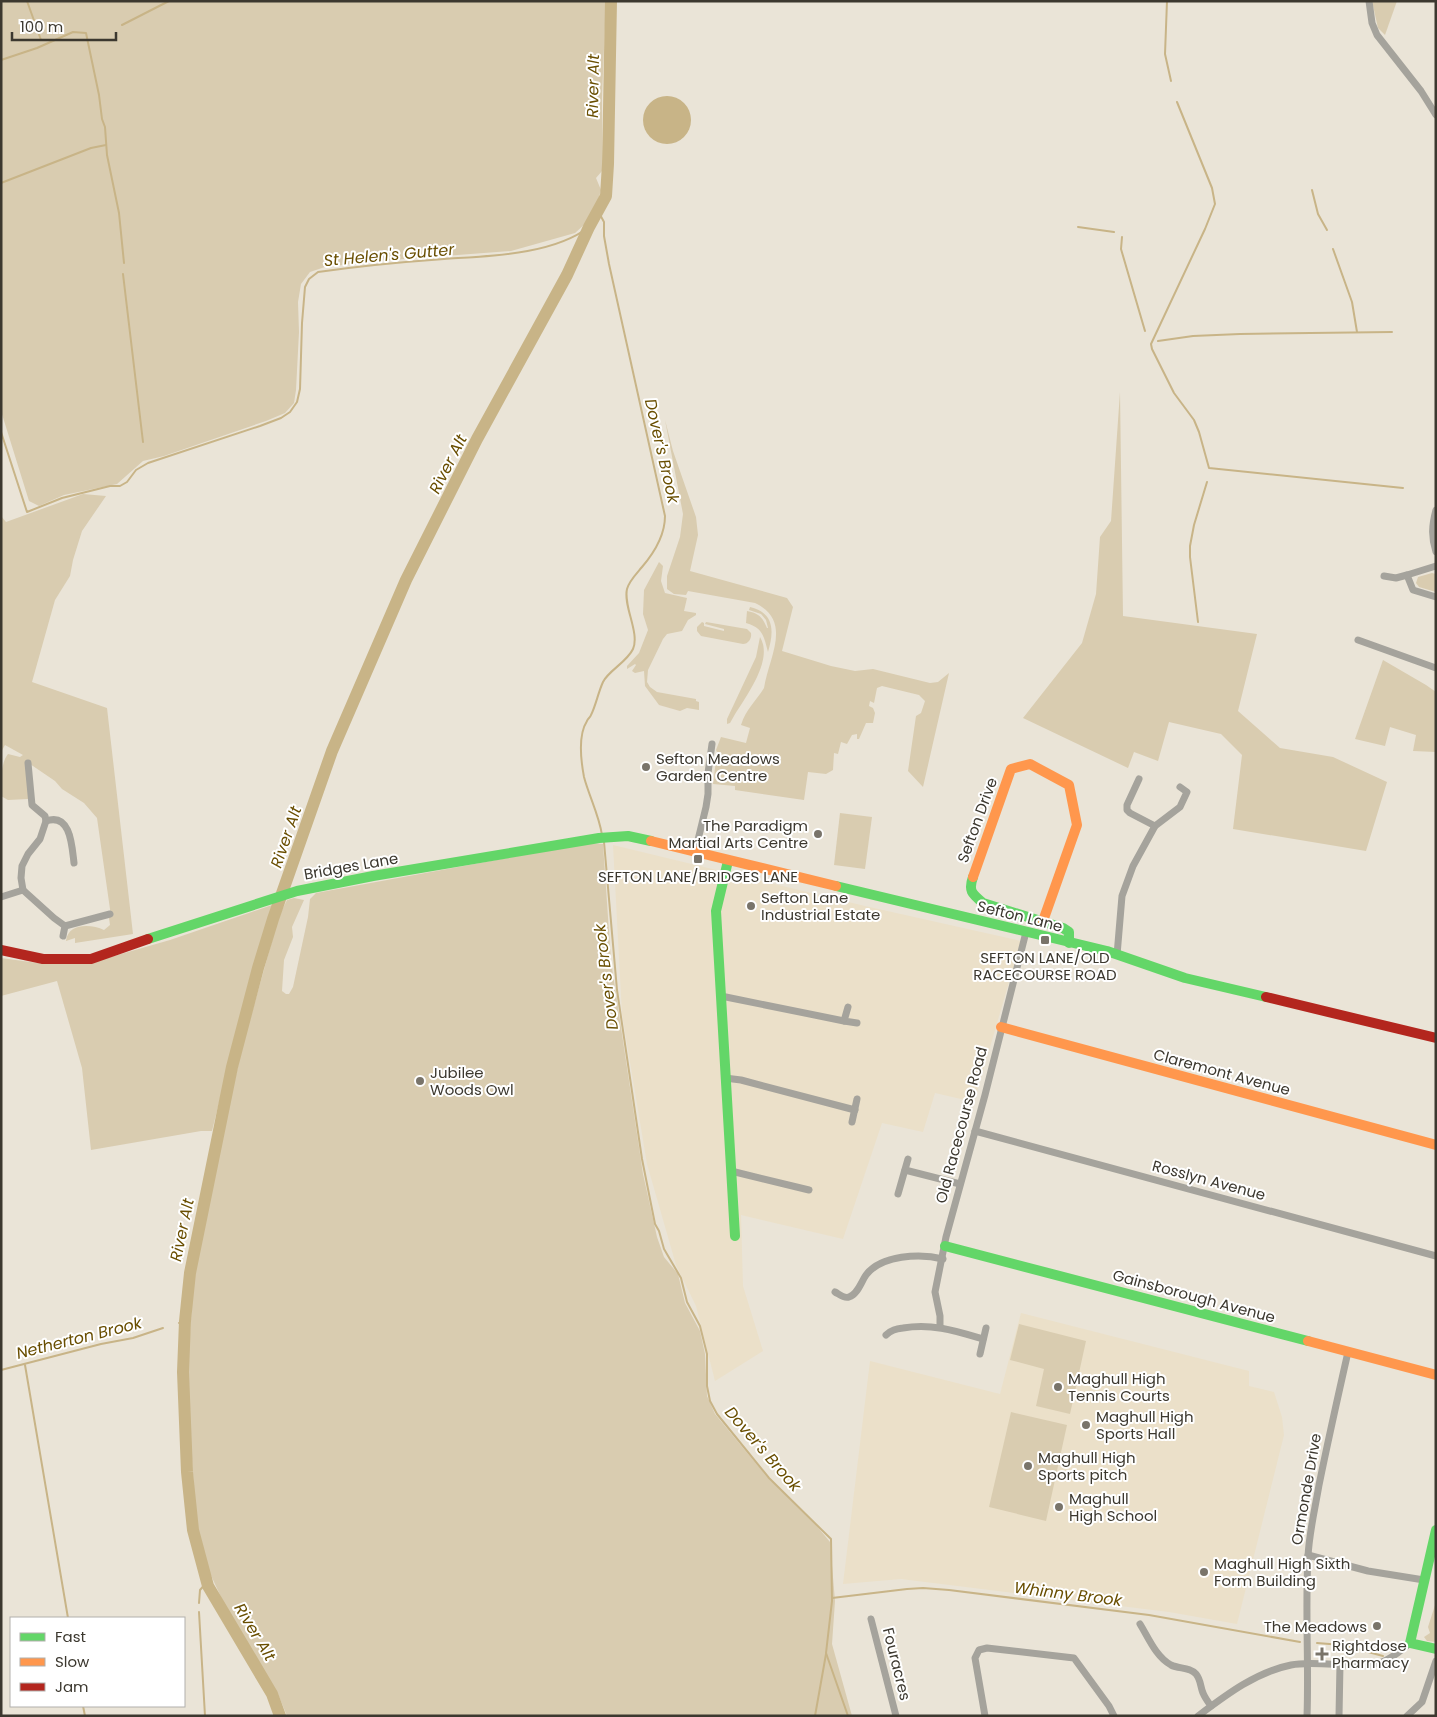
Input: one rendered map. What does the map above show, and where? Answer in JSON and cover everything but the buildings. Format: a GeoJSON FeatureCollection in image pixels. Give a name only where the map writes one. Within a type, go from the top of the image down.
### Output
{"type":"FeatureCollection","features":[{"type":"Feature","properties":{"kind":"street"},"geometry":{"type":"LineString","coordinates":[[1369,1],[1372,24],[1377,35],[1421,91],[1436,115]]}},
{"type":"Feature","properties":{"kind":"street"},"geometry":{"type":"LineString","coordinates":[[1436,510],[1432,531],[1432,541],[1436,552]]}},
{"type":"Feature","properties":{"kind":"street"},"geometry":{"type":"LineString","coordinates":[[1384,576],[1396,578],[1436,566]]}},
{"type":"Feature","properties":{"kind":"street"},"geometry":{"type":"LineString","coordinates":[[1407,575],[1413,590],[1436,597]]}},
{"type":"Feature","properties":{"kind":"street"},"geometry":{"type":"LineString","coordinates":[[1358,640],[1436,668]]}},
{"type":"Feature","properties":{"kind":"street"},"geometry":{"type":"LineString","coordinates":[[695,852],[707,800],[712,744]]}},
{"type":"Feature","properties":{"kind":"street"},"geometry":{"type":"LineString","coordinates":[[28,763],[32,805],[45,816],[46,821],[40,839],[28,854],[22,866],[23,890],[65,926]]}},
{"type":"Feature","properties":{"kind":"street","name":"Sefton Drive"},"geometry":{"type":"LineString","coordinates":[[1030,764],[1069,785],[1077,825],[1043,921],[983,903],[973,895],[970,886],[1012,769],[1030,764]]}},
{"type":"Feature","properties":{"kind":"street"},"geometry":{"type":"LineString","coordinates":[[1138,779],[1127,805],[1127,810],[1155,826]]}},
{"type":"Feature","properties":{"kind":"street"},"geometry":{"type":"LineString","coordinates":[[1117,955],[1122,896],[1134,866],[1155,826],[1180,807],[1187,792],[1180,787]]}},
{"type":"Feature","properties":{"kind":"street"},"geometry":{"type":"LineString","coordinates":[[46,821],[52,819],[58,821],[68,829],[71,834],[74,863]]}},
{"type":"Feature","properties":{"kind":"street","name":"Sefton Lane"},"geometry":{"type":"LineString","coordinates":[[601,838],[628,836],[642,838],[728,861],[1117,955],[1185,978],[1436,1038]]}},
{"type":"Feature","properties":{"kind":"street","name":"Bridges Lane"},"geometry":{"type":"LineString","coordinates":[[1,950],[43,959],[91,959],[298,891],[373,876],[601,838]]}},
{"type":"Feature","properties":{"kind":"street"},"geometry":{"type":"LineString","coordinates":[[728,861],[716,911],[735,1236]]}},
{"type":"Feature","properties":{"kind":"street"},"geometry":{"type":"LineString","coordinates":[[1,897],[23,890]]}},
{"type":"Feature","properties":{"kind":"street"},"geometry":{"type":"LineString","coordinates":[[65,926],[110,914]]}},
{"type":"Feature","properties":{"kind":"street"},"geometry":{"type":"LineString","coordinates":[[1043,921],[1069,932],[1069,943]]}},
{"type":"Feature","properties":{"kind":"street"},"geometry":{"type":"LineString","coordinates":[[63,936],[65,926]]}},
{"type":"Feature","properties":{"kind":"street","name":"Old Racecourse Road"},"geometry":{"type":"LineString","coordinates":[[940,1326],[935,1292],[946,1237],[1026,932]]}},
{"type":"Feature","properties":{"kind":"street"},"geometry":{"type":"LineString","coordinates":[[721,996],[857,1023]]}},
{"type":"Feature","properties":{"kind":"street"},"geometry":{"type":"LineString","coordinates":[[844,1021],[848,1007]]}},
{"type":"Feature","properties":{"kind":"street","name":"Claremont Avenue"},"geometry":{"type":"LineString","coordinates":[[1001,1028],[1436,1145]]}},
{"type":"Feature","properties":{"kind":"street"},"geometry":{"type":"LineString","coordinates":[[726,1078],[741,1080],[855,1110]]}},
{"type":"Feature","properties":{"kind":"street"},"geometry":{"type":"LineString","coordinates":[[852,1122],[858,1099]]}},
{"type":"Feature","properties":{"kind":"street","name":"Rosslyn Avenue"},"geometry":{"type":"LineString","coordinates":[[975,1131],[1436,1256]]}},
{"type":"Feature","properties":{"kind":"street"},"geometry":{"type":"LineString","coordinates":[[898,1194],[908,1159]]}},
{"type":"Feature","properties":{"kind":"street"},"geometry":{"type":"LineString","coordinates":[[905,1170],[960,1184]]}},
{"type":"Feature","properties":{"kind":"street"},"geometry":{"type":"LineString","coordinates":[[732,1171],[809,1190]]}},
{"type":"Feature","properties":{"kind":"street","name":"Gainsborough Avenue"},"geometry":{"type":"LineString","coordinates":[[945,1246],[1436,1375]]}},
{"type":"Feature","properties":{"kind":"street"},"geometry":{"type":"LineString","coordinates":[[835,1292],[844,1297],[849,1297],[856,1293],[872,1268],[882,1262],[916,1256],[931,1256],[943,1259]]}},
{"type":"Feature","properties":{"kind":"street"},"geometry":{"type":"LineString","coordinates":[[886,1336],[893,1330],[912,1326],[940,1326],[984,1339]]}},
{"type":"Feature","properties":{"kind":"street"},"geometry":{"type":"LineString","coordinates":[[980,1354],[986,1328]]}},
{"type":"Feature","properties":{"kind":"street","name":"Ormonde Drive"},"geometry":{"type":"LineString","coordinates":[[1307,1716],[1308,1663],[1306,1620],[1311,1526],[1348,1352]]}},
{"type":"Feature","properties":{"kind":"street"},"geometry":{"type":"LineString","coordinates":[[1198,1716],[1208,1711],[1236,1689],[1267,1672],[1289,1665],[1308,1663],[1378,1664],[1390,1658],[1410,1643],[1436,1530]]}},
{"type":"Feature","properties":{"kind":"street"},"geometry":{"type":"LineString","coordinates":[[1308,1555],[1368,1571],[1424,1580]]}},
{"type":"Feature","properties":{"kind":"street","name":"Fouracres"},"geometry":{"type":"LineString","coordinates":[[872,1619],[896,1716]]}},
{"type":"Feature","properties":{"kind":"street"},"geometry":{"type":"LineString","coordinates":[[1140,1624],[1165,1661],[1188,1669],[1196,1674],[1201,1682],[1208,1711]]}},
{"type":"Feature","properties":{"kind":"street"},"geometry":{"type":"LineString","coordinates":[[1410,1643],[1436,1649]]}},
{"type":"Feature","properties":{"kind":"street"},"geometry":{"type":"LineString","coordinates":[[985,1716],[974,1658],[979,1650],[987,1648],[1074,1658],[1109,1706],[1114,1716]]}},
{"type":"Feature","properties":{"kind":"street"},"geometry":{"type":"LineString","coordinates":[[1339,1716],[1340,1664]]}},
{"type":"Feature","properties":{"kind":"street"},"geometry":{"type":"LineString","coordinates":[[1407,1716],[1422,1702],[1435,1665]]}},
{"type":"Feature","properties":{"kind":"shaded area"},"geometry":{"type":"Polygon","coordinates":[[[1,1],[606,1],[602,97],[602,171],[596,178],[601,190],[596,207],[585,224],[575,233],[511,251],[378,261],[325,267],[310,272],[301,284],[298,302],[299,332],[294,403],[285,413],[164,456],[143,461],[117,484],[64,495],[39,506],[29,501],[1,411],[1,1]]]}},
{"type":"Feature","properties":{"kind":"shaded area"},"geometry":{"type":"Polygon","coordinates":[[[1372,1],[1397,1],[1385,35],[1378,28],[1372,1]]]}},
{"type":"Feature","properties":{"kind":"shaded area"},"geometry":{"type":"Polygon","coordinates":[[[662,96],[672,96],[681,100],[687,106],[690,111],[690,129],[681,140],[672,144],[662,144],[653,140],[647,134],[643,125],[643,115],[647,106],[653,100],[662,96]]]}},
{"type":"Feature","properties":{"kind":"shaded area"},"geometry":{"type":"Polygon","coordinates":[[[1120,392],[1123,616],[1257,634],[1238,711],[1280,748],[1333,757],[1387,782],[1366,851],[1233,829],[1242,755],[1221,734],[1169,722],[1158,761],[1134,752],[1128,768],[1023,718],[1082,643],[1096,594],[1100,537],[1111,521],[1120,392]]]}},
{"type":"Feature","properties":{"kind":"shaded area"},"geometry":{"type":"Polygon","coordinates":[[[665,420],[673,451],[696,517],[698,535],[690,571],[787,598],[793,607],[782,651],[831,666],[855,671],[873,669],[930,683],[938,682],[949,673],[923,787],[908,771],[916,716],[921,713],[925,701],[919,695],[882,686],[877,688],[874,703],[870,701],[869,706],[873,708],[875,713],[873,723],[866,723],[859,739],[857,739],[857,734],[852,735],[847,744],[841,742],[838,754],[834,753],[833,770],[826,774],[808,772],[804,800],[735,790],[735,786],[713,784],[716,750],[721,737],[746,743],[750,728],[741,725],[748,710],[764,688],[776,641],[776,630],[773,620],[767,611],[755,603],[688,591],[686,595],[674,594],[667,589],[667,576],[680,537],[683,514],[665,420]]]}},
{"type":"Feature","properties":{"kind":"shaded area"},"geometry":{"type":"Polygon","coordinates":[[[83,494],[106,496],[82,531],[70,576],[55,600],[32,682],[107,708],[133,934],[75,943],[75,938],[66,941],[68,935],[75,928],[87,926],[104,930],[110,925],[109,918],[111,916],[97,818],[84,803],[62,789],[55,781],[30,764],[28,799],[8,800],[1,796],[5,758],[8,754],[20,757],[23,755],[5,745],[1,752],[1,516],[6,522],[83,494]]]}},
{"type":"Feature","properties":{"kind":"shaded area"},"geometry":{"type":"Polygon","coordinates":[[[659,562],[663,566],[661,581],[665,593],[687,598],[684,611],[696,613],[696,615],[688,620],[682,631],[667,634],[663,639],[648,670],[647,682],[657,692],[696,699],[699,702],[699,710],[687,708],[680,711],[659,705],[645,686],[644,671],[635,673],[632,671],[635,664],[627,669],[627,666],[639,653],[648,630],[643,614],[644,590],[659,562]]]}},
{"type":"Feature","properties":{"kind":"shaded area"},"geometry":{"type":"Polygon","coordinates":[[[1432,573],[1436,574],[1436,592],[1419,587],[1416,583],[1418,577],[1432,573]]]}},
{"type":"Feature","properties":{"kind":"shaded area"},"geometry":{"type":"Polygon","coordinates":[[[750,607],[764,614],[771,624],[772,631],[768,652],[760,631],[746,623],[747,611],[760,616],[768,628],[766,620],[761,614],[749,610],[750,607]]]}},
{"type":"Feature","properties":{"kind":"shaded area"},"geometry":{"type":"Polygon","coordinates":[[[702,622],[704,626],[724,631],[724,629],[705,624],[706,622],[747,629],[751,633],[751,637],[748,642],[743,644],[701,636],[697,631],[697,627],[702,622]]]}},
{"type":"Feature","properties":{"kind":"shaded area"},"geometry":{"type":"Polygon","coordinates":[[[760,637],[764,656],[757,678],[730,723],[727,724],[727,719],[756,657],[760,637]]]}},
{"type":"Feature","properties":{"kind":"shaded area"},"geometry":{"type":"Polygon","coordinates":[[[1383,660],[1436,692],[1436,752],[1413,751],[1416,735],[1390,727],[1385,746],[1355,739],[1383,660]]]}},
{"type":"Feature","properties":{"kind":"shaded area"},"geometry":{"type":"Polygon","coordinates":[[[840,813],[872,817],[865,869],[834,865],[840,813]]]}},
{"type":"Feature","properties":{"kind":"shaded area"},"geometry":{"type":"Polygon","coordinates":[[[589,843],[603,844],[611,961],[643,1174],[657,1237],[664,1257],[678,1274],[685,1303],[700,1331],[705,1354],[707,1396],[715,1414],[767,1477],[811,1519],[830,1542],[835,1601],[832,1644],[852,1716],[287,1716],[278,1694],[227,1610],[209,1571],[197,1533],[189,1416],[189,1349],[194,1276],[206,1209],[242,1048],[279,916],[287,900],[294,898],[304,900],[292,927],[293,937],[284,960],[282,991],[289,994],[293,987],[310,899],[316,893],[589,843]]]}},
{"type":"Feature","properties":{"kind":"shaded area"},"geometry":{"type":"Polygon","coordinates":[[[613,845],[865,906],[1021,941],[974,1102],[935,1093],[923,1132],[882,1123],[843,1239],[741,1215],[743,1286],[763,1351],[715,1381],[696,1306],[676,1265],[647,1164],[622,1014],[613,845]]]}},
{"type":"Feature","properties":{"kind":"shaded area"},"geometry":{"type":"Polygon","coordinates":[[[272,905],[250,977],[212,1131],[201,1131],[91,1150],[82,1068],[57,981],[1,996],[1,958],[45,964],[100,960],[170,940],[272,905]]]}},
{"type":"Feature","properties":{"kind":"shaded area","name":"Maghull High School"},"geometry":{"type":"Polygon","coordinates":[[[1021,1313],[1249,1371],[1249,1386],[1274,1392],[1282,1417],[1284,1435],[1237,1624],[1169,1612],[901,1579],[843,1584],[870,1361],[1000,1394],[1021,1313]]]}},
{"type":"Feature","properties":{"kind":"shaded area","name":"Maghull High Tennis Courts"},"geometry":{"type":"Polygon","coordinates":[[[1019,1324],[1086,1341],[1070,1414],[1036,1406],[1044,1369],[1010,1360],[1019,1324]]]}},
{"type":"Feature","properties":{"kind":"shaded area","name":"Maghull High Sports pitch"},"geometry":{"type":"Polygon","coordinates":[[[1011,1412],[1067,1425],[1046,1521],[989,1507],[1011,1412]]]}},
{"type":"Feature","properties":{"kind":"shaded area"},"geometry":{"type":"Polygon","coordinates":[[[1436,1602],[1436,1642],[1427,1641],[1424,1637],[1430,1633],[1428,1627],[1436,1602]]]}},
{"type":"Feature","properties":{"kind":"waterway"},"geometry":{"type":"LineString","coordinates":[[27,1],[41,40]]}},
{"type":"Feature","properties":{"kind":"waterway"},"geometry":{"type":"LineString","coordinates":[[122,25],[169,1]]}},
{"type":"Feature","properties":{"kind":"waterway","name":"River Alt"},"geometry":{"type":"LineString","coordinates":[[280,1716],[272,1694],[208,1586],[193,1530],[187,1472],[183,1372],[185,1321],[190,1273],[232,1067],[258,968],[273,919],[332,751],[406,580],[477,439],[567,275],[589,227],[606,196],[611,1]]}},
{"type":"Feature","properties":{"kind":"waterway"},"geometry":{"type":"LineString","coordinates":[[1167,1],[1165,54],[1171,81]]}},
{"type":"Feature","properties":{"kind":"waterway"},"geometry":{"type":"LineString","coordinates":[[1,60],[37,48],[73,32],[86,33],[105,127],[107,155],[119,213],[124,263]]}},
{"type":"Feature","properties":{"kind":"waterway"},"geometry":{"type":"LineString","coordinates":[[1177,102],[1212,188],[1215,204],[1151,344],[1174,393],[1194,420],[1209,468],[1403,488]]}},
{"type":"Feature","properties":{"kind":"waterway"},"geometry":{"type":"LineString","coordinates":[[1,183],[91,148],[106,145]]}},
{"type":"Feature","properties":{"kind":"waterway"},"geometry":{"type":"LineString","coordinates":[[1312,190],[1318,214],[1327,230]]}},
{"type":"Feature","properties":{"kind":"waterway","name":"Dover's Brook"},"geometry":{"type":"LineString","coordinates":[[598,211],[604,222],[604,236],[609,264],[665,516],[665,523],[658,543],[651,556],[631,580],[627,589],[627,603],[635,643],[633,649],[605,678],[591,716],[587,720],[582,733],[581,756],[584,777],[599,820],[602,835]]}},
{"type":"Feature","properties":{"kind":"waterway","name":"St Helen's Gutter"},"geometry":{"type":"LineString","coordinates":[[1,432],[27,512],[62,498],[110,486],[120,486],[127,482],[136,470],[148,463],[260,426],[281,418],[290,412],[297,402],[300,389],[305,287],[309,279],[318,272],[381,264],[500,255],[539,249],[574,236],[589,227]]}},
{"type":"Feature","properties":{"kind":"waterway"},"geometry":{"type":"LineString","coordinates":[[1078,227],[1114,232]]}},
{"type":"Feature","properties":{"kind":"waterway"},"geometry":{"type":"LineString","coordinates":[[1122,237],[1121,249],[1145,331]]}},
{"type":"Feature","properties":{"kind":"waterway"},"geometry":{"type":"LineString","coordinates":[[1333,249],[1352,302],[1357,332]]}},
{"type":"Feature","properties":{"kind":"waterway"},"geometry":{"type":"LineString","coordinates":[[123,274],[143,442]]}},
{"type":"Feature","properties":{"kind":"waterway"},"geometry":{"type":"LineString","coordinates":[[1158,341],[1193,336],[1240,334],[1392,332]]}},
{"type":"Feature","properties":{"kind":"waterway"},"geometry":{"type":"LineString","coordinates":[[1198,622],[1190,546],[1194,525],[1207,482]]}},
{"type":"Feature","properties":{"kind":"waterway","name":"Dover's Brook"},"geometry":{"type":"LineString","coordinates":[[604,842],[617,990],[642,1159],[655,1224],[664,1249],[681,1278],[687,1302],[700,1326],[707,1354],[707,1386],[710,1401],[717,1414],[769,1478],[831,1539],[832,1601],[826,1653],[848,1716]]}},
{"type":"Feature","properties":{"kind":"waterway","name":"Netherton Brook"},"geometry":{"type":"LineString","coordinates":[[179,1323],[185,1321]]}},
{"type":"Feature","properties":{"kind":"waterway","name":"Netherton Brook"},"geometry":{"type":"LineString","coordinates":[[1,1370],[101,1344],[133,1338],[163,1328]]}},
{"type":"Feature","properties":{"kind":"waterway"},"geometry":{"type":"LineString","coordinates":[[25,1365],[68,1617]]}},
{"type":"Feature","properties":{"kind":"waterway"},"geometry":{"type":"LineString","coordinates":[[199,1603],[200,1590],[207,1582]]}},
{"type":"Feature","properties":{"kind":"waterway","name":"Whinny Brook"},"geometry":{"type":"LineString","coordinates":[[832,1598],[907,1589],[949,1590],[1149,1615],[1300,1642]]}},
{"type":"Feature","properties":{"kind":"waterway"},"geometry":{"type":"LineString","coordinates":[[199,1612],[205,1716]]}},
{"type":"Feature","properties":{"kind":"waterway","name":"Whinny Brook"},"geometry":{"type":"LineString","coordinates":[[1317,1643],[1342,1645],[1383,1656]]}},
{"type":"Feature","properties":{"kind":"waterway"},"geometry":{"type":"LineString","coordinates":[[815,1716],[826,1654]]}},
{"type":"Feature","properties":{"kind":"waterway"},"geometry":{"type":"LineString","coordinates":[[83,1707],[85,1716]]}},
{"type":"Feature","properties":{"kind":"traffic: fast"},"geometry":{"type":"LineString","coordinates":[[148,939],[297,891],[373,876],[599,838],[628,836],[651,841]]}},
{"type":"Feature","properties":{"kind":"traffic: fast"},"geometry":{"type":"LineString","coordinates":[[728,861],[716,911],[735,1236]]}},
{"type":"Feature","properties":{"kind":"traffic: fast"},"geometry":{"type":"LineString","coordinates":[[973,877],[972,892],[983,903],[1063,928],[1069,932],[1069,943]]}},
{"type":"Feature","properties":{"kind":"traffic: fast"},"geometry":{"type":"LineString","coordinates":[[836,886],[1107,951],[1185,978],[1266,997]]}},
{"type":"Feature","properties":{"kind":"traffic: fast"},"geometry":{"type":"LineString","coordinates":[[945,1246],[1308,1341]]}},
{"type":"Feature","properties":{"kind":"traffic: fast"},"geometry":{"type":"LineString","coordinates":[[1436,1530],[1410,1643],[1436,1649]]}},
{"type":"Feature","properties":{"kind":"traffic: slow"},"geometry":{"type":"LineString","coordinates":[[973,877],[1011,769],[1030,764],[1069,785],[1077,825],[1043,921]]}},
{"type":"Feature","properties":{"kind":"traffic: slow"},"geometry":{"type":"LineString","coordinates":[[651,841],[836,886]]}},
{"type":"Feature","properties":{"kind":"traffic: slow"},"geometry":{"type":"LineString","coordinates":[[1001,1027],[1436,1145]]}},
{"type":"Feature","properties":{"kind":"traffic: slow"},"geometry":{"type":"LineString","coordinates":[[1308,1341],[1436,1375]]}},
{"type":"Feature","properties":{"kind":"traffic: jam"},"geometry":{"type":"LineString","coordinates":[[1,950],[43,959],[91,959],[148,939]]}},
{"type":"Feature","properties":{"kind":"traffic: jam"},"geometry":{"type":"LineString","coordinates":[[1266,997],[1436,1038]]}},
{"type":"Feature","properties":{"kind":"place","name":"Sefton Meadows Garden Centre"},"geometry":{"type":"Point","coordinates":[646,767]}},
{"type":"Feature","properties":{"kind":"place","name":"The Paradigm Martial Arts Centre"},"geometry":{"type":"Point","coordinates":[818,834]}},
{"type":"Feature","properties":{"kind":"place","name":"SEFTON LANE/BRIDGES LANE"},"geometry":{"type":"Point","coordinates":[698,859]}},
{"type":"Feature","properties":{"kind":"place","name":"Sefton Lane Industrial Estate"},"geometry":{"type":"Point","coordinates":[751,906]}},
{"type":"Feature","properties":{"kind":"place","name":"SEFTON LANE/OLD RACECOURSE ROAD"},"geometry":{"type":"Point","coordinates":[1045,940]}},
{"type":"Feature","properties":{"kind":"place","name":"Jubilee Woods Owl"},"geometry":{"type":"Point","coordinates":[420,1081]}},
{"type":"Feature","properties":{"kind":"place","name":"Maghull High Tennis Courts"},"geometry":{"type":"Point","coordinates":[1058,1387]}},
{"type":"Feature","properties":{"kind":"place","name":"Maghull High Sports Hall"},"geometry":{"type":"Point","coordinates":[1086,1425]}},
{"type":"Feature","properties":{"kind":"place","name":"Maghull High Sports pitch"},"geometry":{"type":"Point","coordinates":[1028,1466]}},
{"type":"Feature","properties":{"kind":"place","name":"Maghull High School"},"geometry":{"type":"Point","coordinates":[1059,1507]}},
{"type":"Feature","properties":{"kind":"place","name":"Maghull High Sixth Form Building"},"geometry":{"type":"Point","coordinates":[1204,1572]}},
{"type":"Feature","properties":{"kind":"place","name":"The Meadows"},"geometry":{"type":"Point","coordinates":[1377,1626]}},
{"type":"Feature","properties":{"kind":"place","name":"Rightdose Pharmacy"},"geometry":{"type":"Point","coordinates":[1322,1654]}}]}
